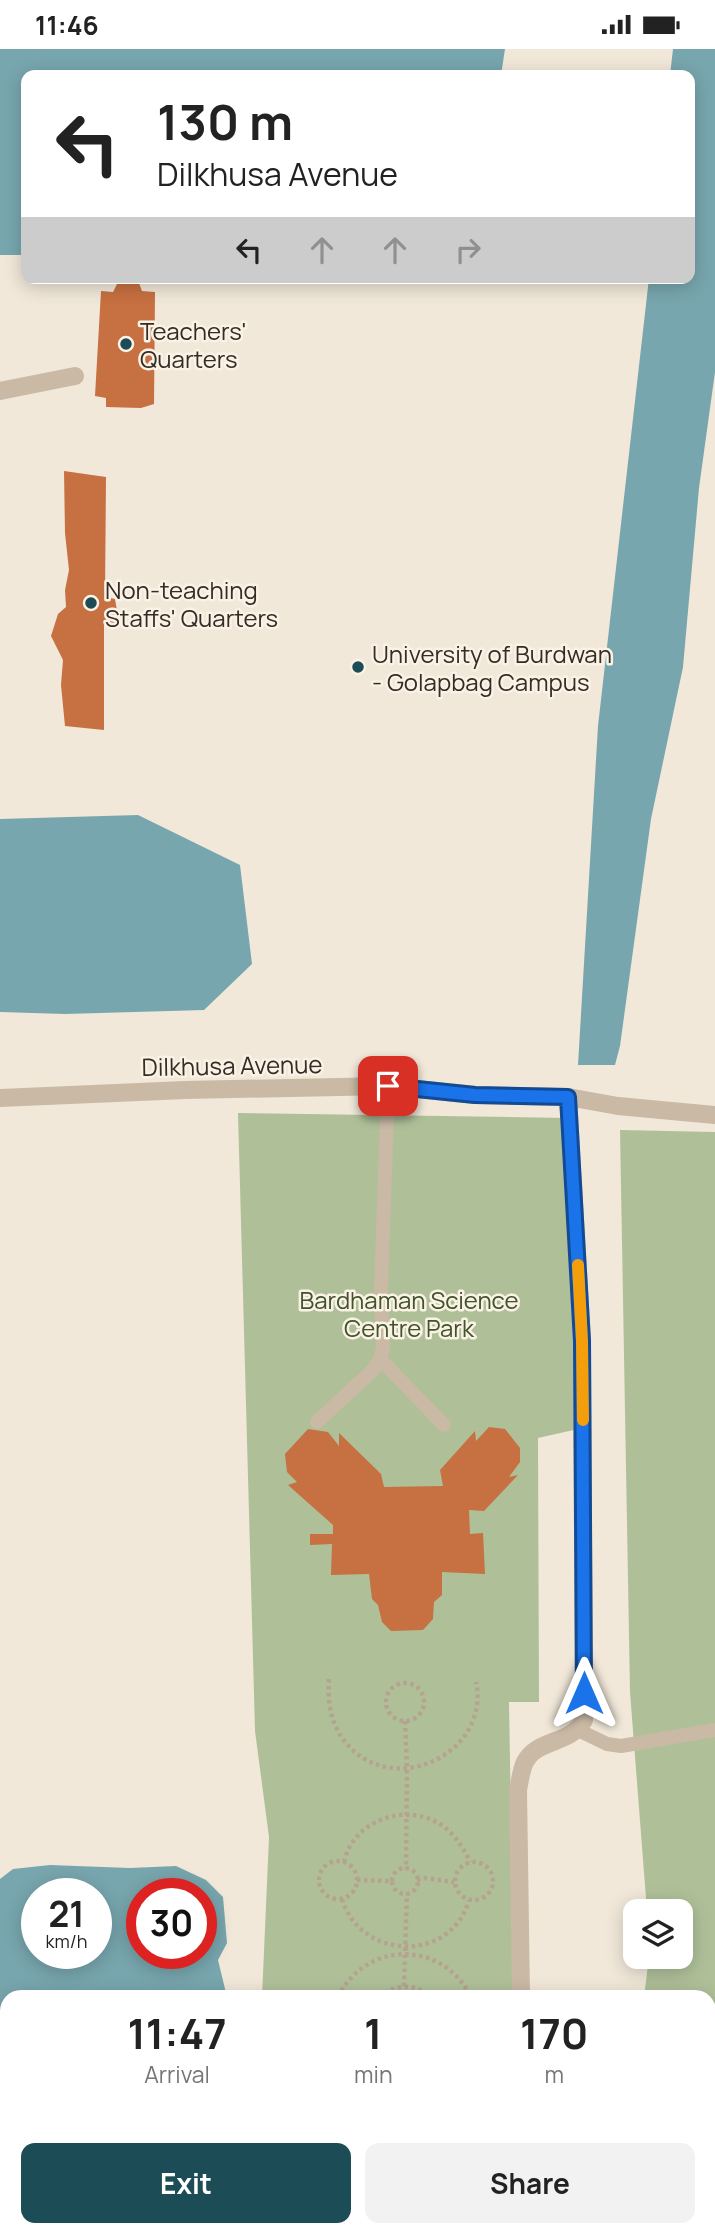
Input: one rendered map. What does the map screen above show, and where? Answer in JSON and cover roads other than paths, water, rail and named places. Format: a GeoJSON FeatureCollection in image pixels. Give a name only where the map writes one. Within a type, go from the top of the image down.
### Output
{"type":"FeatureCollection","features":[{"type":"Feature","properties":{"kind":"street"},"geometry":{"type":"LineString","coordinates":[[0,391],[75,376]]}},
{"type":"Feature","properties":{"kind":"street","name":"Dilkhusa Avenue"},"geometry":{"type":"LineString","coordinates":[[0,1098],[185,1090],[388,1086],[475,1095],[568,1097],[618,1106],[715,1115]]}},
{"type":"Feature","properties":{"kind":"street"},"geometry":{"type":"LineString","coordinates":[[521,1990],[518,1790],[525,1763],[535,1749],[578,1730],[584,1720],[582,1341],[568,1097]]}},
{"type":"Feature","properties":{"kind":"lane"},"geometry":{"type":"LineString","coordinates":[[317,1422],[373,1370],[383,1347],[381,1290],[388,1086]]}},
{"type":"Feature","properties":{"kind":"lane"},"geometry":{"type":"LineString","coordinates":[[380,1359],[444,1425]]}},
{"type":"Feature","properties":{"kind":"lane"},"geometry":{"type":"LineString","coordinates":[[578,1730],[607,1744],[621,1746],[715,1730]]}},
{"type":"Feature","properties":{"kind":"water"},"geometry":{"type":"Polygon","coordinates":[[[0,49],[505,49],[502,70],[21,70],[21,255],[0,255],[0,49]]]}},
{"type":"Feature","properties":{"kind":"water"},"geometry":{"type":"Polygon","coordinates":[[[673,49],[715,49],[715,372],[699,488],[683,667],[651,819],[620,1046],[615,1065],[578,1065],[598,726],[648,284],[695,284],[695,70],[671,70],[673,49]]]}},
{"type":"Feature","properties":{"kind":"water"},"geometry":{"type":"Polygon","coordinates":[[[138,815],[240,865],[252,964],[204,1010],[65,1014],[0,1012],[0,819],[138,815]]]}},
{"type":"Feature","properties":{"kind":"water"},"geometry":{"type":"Polygon","coordinates":[[[50,1865],[130,1868],[176,1866],[202,1878],[126,1878],[126,1969],[217,1969],[217,1891],[223,1897],[227,1943],[218,1960],[225,1990],[0,1990],[0,1879],[13,1869],[50,1865]]]}},
{"type":"Feature","properties":{"kind":"place","name":"Teachers' Quarters"},"geometry":{"type":"Point","coordinates":[126,344]}},
{"type":"Feature","properties":{"kind":"place","name":"Non-teaching Staffs' Quarters"},"geometry":{"type":"Point","coordinates":[91,603]}},
{"type":"Feature","properties":{"kind":"place","name":"University of Burdwan - Golapbag Campus"},"geometry":{"type":"Point","coordinates":[358,667]}},
{"type":"Feature","properties":{"kind":"park label","name":"Bardhaman Science Centre Park"},"geometry":{"type":"Point","coordinates":[409,1313]}}]}
